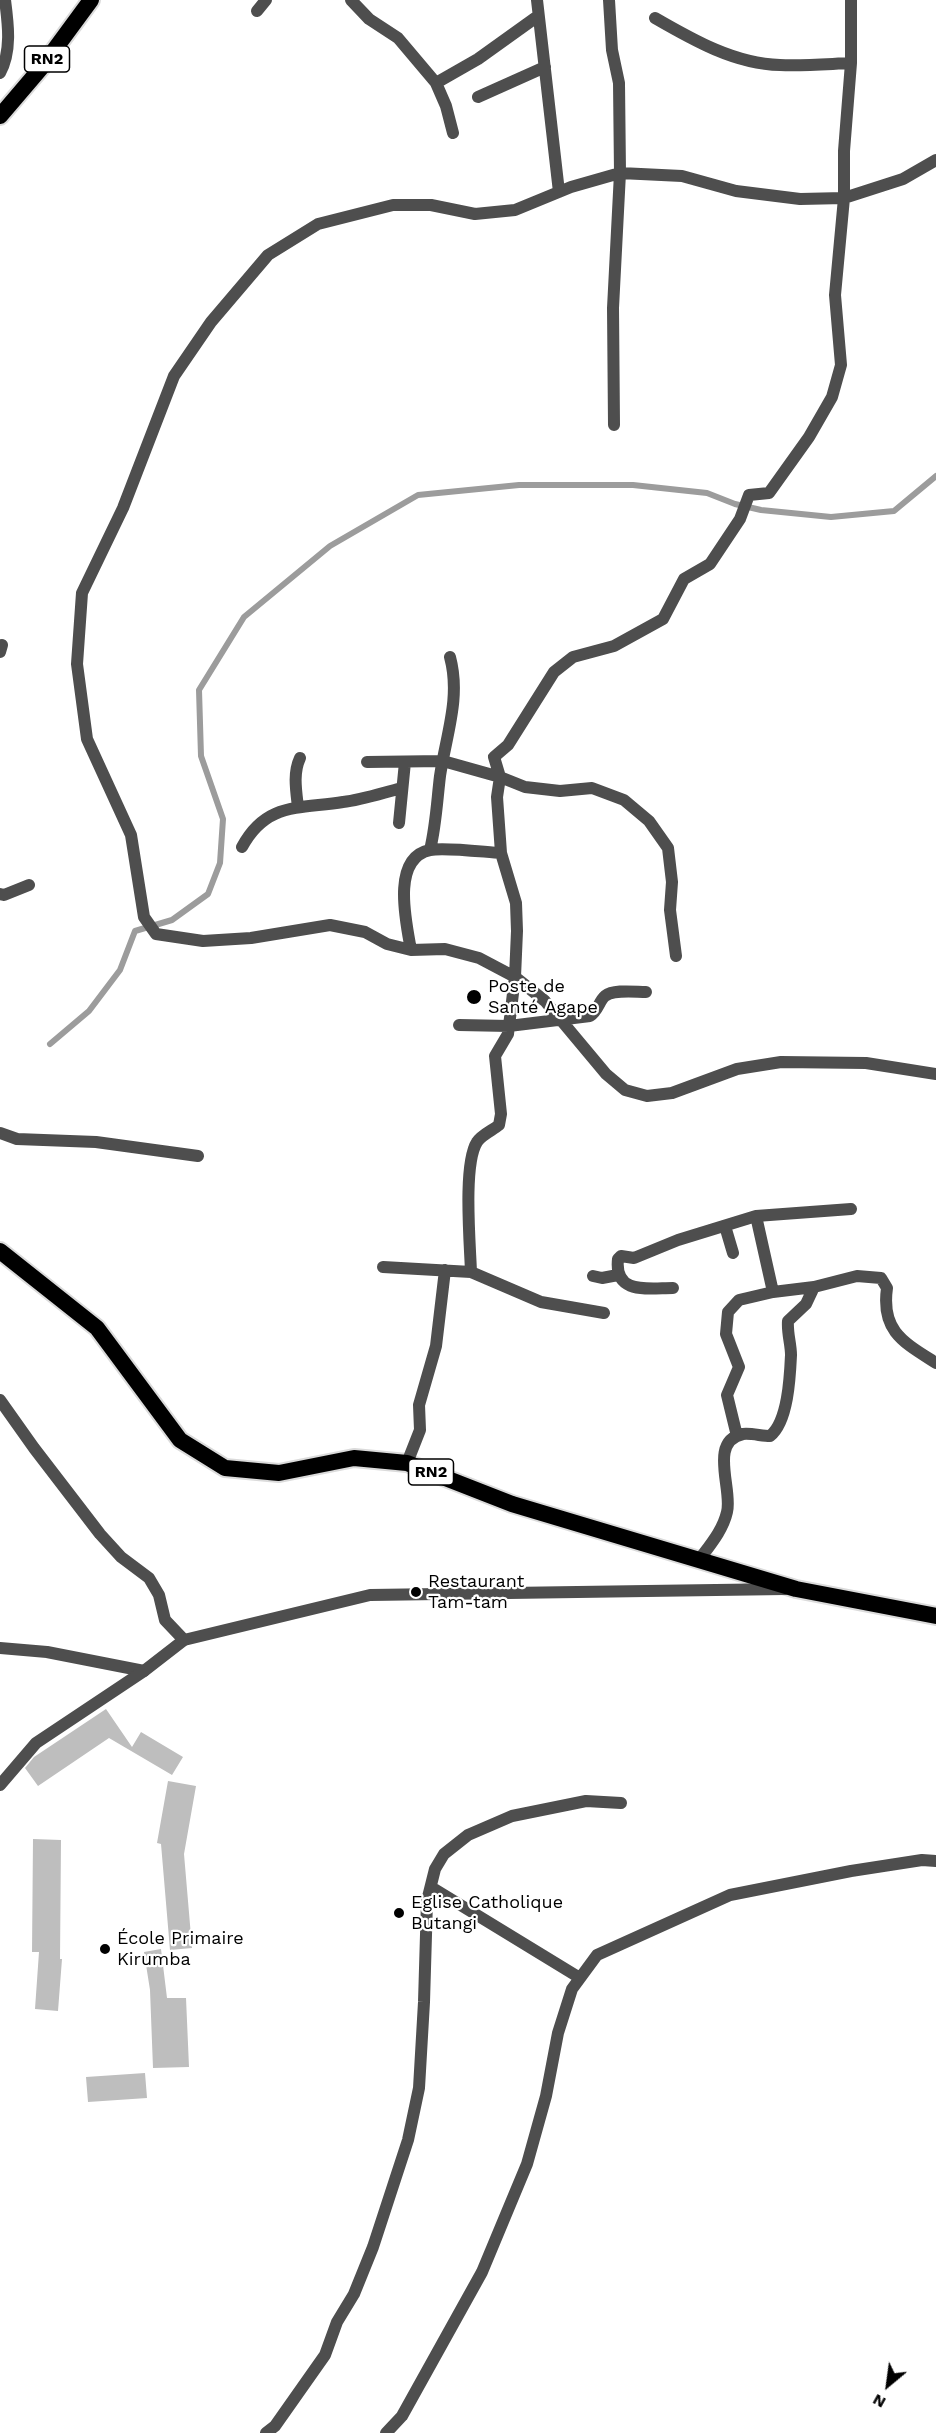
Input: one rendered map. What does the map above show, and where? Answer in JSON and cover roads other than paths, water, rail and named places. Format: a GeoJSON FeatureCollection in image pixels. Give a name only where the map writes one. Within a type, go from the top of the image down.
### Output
{"type":"FeatureCollection","features":[{"type":"Feature","properties":{"kind":"highway","name":"RN2"},"geometry":{"type":"LineString","coordinates":[[0,116],[41,68],[91,0]]}},
{"type":"Feature","properties":{"kind":"highway","name":"RN2"},"geometry":{"type":"LineString","coordinates":[[0,1251],[97,1328],[180,1440],[225,1468],[279,1473],[354,1458],[407,1462],[512,1504],[796,1589],[936,1616]]}},
{"type":"Feature","properties":{"kind":"street"},"geometry":{"type":"LineString","coordinates":[[0,73],[4,66],[8,32],[5,0]]}},
{"type":"Feature","properties":{"kind":"street"},"geometry":{"type":"LineString","coordinates":[[257,11],[266,0]]}},
{"type":"Feature","properties":{"kind":"street"},"geometry":{"type":"LineString","coordinates":[[351,0],[369,19],[398,38],[436,83],[446,106],[453,133]]}},
{"type":"Feature","properties":{"kind":"street"},"geometry":{"type":"LineString","coordinates":[[537,0],[560,192]]}},
{"type":"Feature","properties":{"kind":"street"},"geometry":{"type":"LineString","coordinates":[[609,0],[612,50],[619,83],[620,173],[613,308],[614,425]]}},
{"type":"Feature","properties":{"kind":"street"},"geometry":{"type":"LineString","coordinates":[[471,1272],[468,1214],[472,1153],[478,1139],[499,1125],[501,1114],[495,1056],[508,1034],[515,977],[516,903],[501,853],[496,797],[500,777],[494,757],[508,745],[554,672],[573,657],[614,646],[663,619],[684,579],[710,564],[740,519],[749,495],[769,493],[809,437],[832,396],[842,364],[835,296],[844,198],[844,151],[851,63],[850,0]]}},
{"type":"Feature","properties":{"kind":"street"},"geometry":{"type":"LineString","coordinates":[[436,83],[478,59],[538,16]]}},
{"type":"Feature","properties":{"kind":"street"},"geometry":{"type":"LineString","coordinates":[[655,18],[727,55],[778,66],[851,63]]}},
{"type":"Feature","properties":{"kind":"street"},"geometry":{"type":"LineString","coordinates":[[478,97],[544,67]]}},
{"type":"Feature","properties":{"kind":"street"},"geometry":{"type":"LineString","coordinates":[[936,160],[903,179],[844,198],[800,199],[736,191],[682,176],[620,173],[560,192],[515,210],[475,214],[430,205],[393,205],[318,224],[268,255],[212,322],[174,376],[123,508],[82,593],[77,664],[87,739],[131,835],[144,917],[156,934],[203,941],[239,939],[330,925],[365,932],[387,944],[411,950],[445,950],[479,958],[515,977],[545,1001],[606,1074],[625,1090],[647,1096],[672,1093],[737,1069],[781,1062],[866,1063],[936,1074]]}},
{"type":"Feature","properties":{"kind":"street"},"geometry":{"type":"LineString","coordinates":[[430,850],[437,821],[443,761],[455,699],[455,674],[450,657]]}},
{"type":"Feature","properties":{"kind":"street"},"geometry":{"type":"LineString","coordinates":[[298,807],[295,778],[296,766],[300,758]]}},
{"type":"Feature","properties":{"kind":"street"},"geometry":{"type":"LineString","coordinates":[[367,762],[443,761],[500,777],[525,787],[542,790],[592,788],[624,800],[649,820],[668,848],[672,882],[669,910],[676,956]]}},
{"type":"Feature","properties":{"kind":"street"},"geometry":{"type":"LineString","coordinates":[[399,823],[405,762]]}},
{"type":"Feature","properties":{"kind":"street"},"geometry":{"type":"LineString","coordinates":[[242,848],[252,830],[279,812],[298,807],[344,802],[402,788]]}},
{"type":"Feature","properties":{"kind":"street"},"geometry":{"type":"LineString","coordinates":[[411,950],[404,909],[405,878],[412,860],[430,850],[501,853]]}},
{"type":"Feature","properties":{"kind":"street"},"geometry":{"type":"LineString","coordinates":[[0,894],[29,885]]}},
{"type":"Feature","properties":{"kind":"street"},"geometry":{"type":"LineString","coordinates":[[459,1025],[509,1026],[590,1016],[596,1012],[606,996],[612,993],[646,992]]}},
{"type":"Feature","properties":{"kind":"street"},"geometry":{"type":"LineString","coordinates":[[0,1134],[17,1139],[96,1143],[198,1156]]}},
{"type":"Feature","properties":{"kind":"street"},"geometry":{"type":"LineString","coordinates":[[673,1288],[639,1288],[623,1282],[618,1275],[618,1259],[621,1256],[634,1258],[678,1240],[756,1216],[851,1209]]}},
{"type":"Feature","properties":{"kind":"street"},"geometry":{"type":"LineString","coordinates":[[756,1216],[773,1292]]}},
{"type":"Feature","properties":{"kind":"street"},"geometry":{"type":"LineString","coordinates":[[725,1226],[733,1253]]}},
{"type":"Feature","properties":{"kind":"street"},"geometry":{"type":"LineString","coordinates":[[382,1267],[471,1272],[541,1302],[604,1313]]}},
{"type":"Feature","properties":{"kind":"street"},"geometry":{"type":"LineString","coordinates":[[407,1462],[420,1430],[420,1405],[436,1346],[445,1270]]}},
{"type":"Feature","properties":{"kind":"street"},"geometry":{"type":"LineString","coordinates":[[593,1276],[602,1278],[618,1275]]}},
{"type":"Feature","properties":{"kind":"street"},"geometry":{"type":"LineString","coordinates":[[737,1436],[727,1395],[739,1367],[726,1334],[728,1312],[739,1300],[773,1292],[814,1287],[857,1276],[881,1278],[888,1287],[885,1302],[888,1322],[905,1343],[936,1363]]}},
{"type":"Feature","properties":{"kind":"street"},"geometry":{"type":"LineString","coordinates":[[699,1560],[720,1531],[728,1510],[724,1453],[730,1440],[745,1434],[770,1437],[777,1431],[785,1406],[790,1364],[788,1321],[802,1310],[814,1287]]}},
{"type":"Feature","properties":{"kind":"street"},"geometry":{"type":"LineString","coordinates":[[0,1400],[33,1448],[100,1534],[121,1557],[149,1578],[159,1595],[165,1620],[184,1640]]}},
{"type":"Feature","properties":{"kind":"street"},"geometry":{"type":"LineString","coordinates":[[0,1785],[36,1743],[144,1671],[184,1640],[370,1595],[796,1589]]}},
{"type":"Feature","properties":{"kind":"street"},"geometry":{"type":"LineString","coordinates":[[0,1647],[47,1652],[144,1671]]}},
{"type":"Feature","properties":{"kind":"street"},"geometry":{"type":"LineString","coordinates":[[266,2433],[275,2426],[325,2355],[337,2322],[354,2294],[373,2247],[408,2140],[419,2088],[427,1901],[435,1869],[444,1854],[468,1835],[512,1816],[586,1801],[621,1803]]}},
{"type":"Feature","properties":{"kind":"street"},"geometry":{"type":"LineString","coordinates":[[386,2433],[402,2415],[482,2272],[527,2164],[546,2096],[558,2034],[573,1989],[597,1955],[730,1895],[922,1860],[936,1861]]}},
{"type":"Feature","properties":{"kind":"street"},"geometry":{"type":"LineString","coordinates":[[430,1887],[580,1978]]}},
{"type":"Feature","properties":{"kind":"waterway"},"geometry":{"type":"LineString","coordinates":[[50,1044],[89,1011],[120,970],[135,931],[172,920],[208,894],[220,863],[223,819],[201,756],[199,690],[244,617],[330,546],[418,495],[519,485],[633,485],[707,493],[735,504],[761,510],[831,517],[894,511],[936,476]]}},
{"type":"Feature","properties":{"kind":"place","name":"Poste de Santé Agape"},"geometry":{"type":"Point","coordinates":[474,997]}},
{"type":"Feature","properties":{"kind":"place","name":"Restaurant Tam-tam"},"geometry":{"type":"Point","coordinates":[416,1592]}},
{"type":"Feature","properties":{"kind":"place","name":"Eglise Catholique Butangi"},"geometry":{"type":"Point","coordinates":[399,1913]}},
{"type":"Feature","properties":{"kind":"place","name":"École Primaire Kirumba"},"geometry":{"type":"Point","coordinates":[105,1949]}}]}
